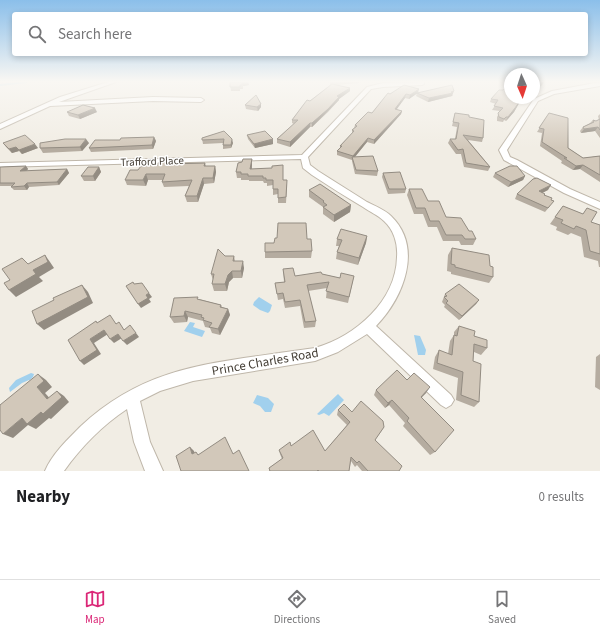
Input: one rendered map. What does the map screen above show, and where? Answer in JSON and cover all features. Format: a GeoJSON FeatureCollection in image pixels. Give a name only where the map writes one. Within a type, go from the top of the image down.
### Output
{"type":"FeatureCollection","features":[{"type":"Feature","properties":{"kind":"street"},"geometry":{"type":"LineString","coordinates":[[0,127],[49,104]]}},
{"type":"Feature","properties":{"kind":"street"},"geometry":{"type":"LineString","coordinates":[[304,157],[352,104]]}},
{"type":"Feature","properties":{"kind":"street"},"geometry":{"type":"LineString","coordinates":[[533,104],[503,150],[507,158],[567,191],[600,206]]}},
{"type":"Feature","properties":{"kind":"street","name":"Trafford Place"},"geometry":{"type":"LineString","coordinates":[[0,165],[304,157]]}},
{"type":"Feature","properties":{"kind":"street","name":"Prince Charles Road"},"geometry":{"type":"LineString","coordinates":[[54,471],[63,458],[107,414],[144,391],[184,376],[320,353],[350,339],[380,315],[396,290],[403,264],[403,248],[396,228],[387,218],[315,173],[306,166],[304,157]]}},
{"type":"Feature","properties":{"kind":"street"},"geometry":{"type":"LineString","coordinates":[[367,325],[446,400]]}},
{"type":"Feature","properties":{"kind":"street"},"geometry":{"type":"LineString","coordinates":[[132,398],[142,442],[154,471]]}},
{"type":"Feature","properties":{"kind":"water"},"geometry":{"type":"Polygon","coordinates":[[[259,297],[272,305],[268,313],[253,305],[259,297]]]}},
{"type":"Feature","properties":{"kind":"water"},"geometry":{"type":"Polygon","coordinates":[[[190,322],[195,323],[193,327],[205,331],[202,337],[184,331],[190,322]]]}},
{"type":"Feature","properties":{"kind":"water"},"geometry":{"type":"Polygon","coordinates":[[[414,335],[420,336],[426,350],[425,355],[418,355],[414,335]]]}},
{"type":"Feature","properties":{"kind":"water"},"geometry":{"type":"Polygon","coordinates":[[[31,373],[34,374],[29,381],[22,383],[10,392],[9,388],[16,380],[31,373]]]}},
{"type":"Feature","properties":{"kind":"water"},"geometry":{"type":"Polygon","coordinates":[[[338,394],[344,400],[329,416],[324,413],[319,415],[317,414],[338,394]]]}},
{"type":"Feature","properties":{"kind":"water"},"geometry":{"type":"Polygon","coordinates":[[[257,395],[268,398],[274,404],[271,412],[265,412],[260,406],[253,403],[257,395]]]}},
{"type":"Feature","properties":{"kind":"building"},"geometry":{"type":"Polygon","coordinates":[[[246,104],[261,104],[257,107],[245,105],[246,104]]]}},
{"type":"Feature","properties":{"kind":"building"},"geometry":{"type":"Polygon","coordinates":[[[304,104],[333,104],[290,142],[277,139],[298,120],[292,120],[304,104]]]}},
{"type":"Feature","properties":{"kind":"building"},"geometry":{"type":"Polygon","coordinates":[[[379,104],[399,104],[395,109],[402,111],[374,140],[368,138],[353,156],[337,151],[354,131],[352,130],[357,126],[355,125],[368,112],[372,113],[379,104]]]}},
{"type":"Feature","properties":{"kind":"building"},"geometry":{"type":"Polygon","coordinates":[[[495,104],[518,104],[508,117],[504,119],[499,117],[498,113],[503,108],[494,106],[495,104]]]}},
{"type":"Feature","properties":{"kind":"building"},"geometry":{"type":"Polygon","coordinates":[[[83,105],[95,108],[78,115],[67,112],[83,105]]]}},
{"type":"Feature","properties":{"kind":"building"},"geometry":{"type":"Polygon","coordinates":[[[455,113],[469,115],[469,117],[484,120],[483,138],[463,135],[490,167],[466,163],[463,149],[458,150],[450,139],[456,139],[459,123],[453,122],[455,113]]]}},
{"type":"Feature","properties":{"kind":"building"},"geometry":{"type":"Polygon","coordinates":[[[549,113],[568,118],[568,148],[583,158],[600,156],[600,175],[583,165],[576,166],[564,158],[567,158],[542,142],[544,129],[539,128],[549,113]]]}},
{"type":"Feature","properties":{"kind":"building"},"geometry":{"type":"Polygon","coordinates":[[[600,119],[600,130],[598,127],[584,129],[583,127],[594,122],[593,120],[596,121],[600,119]]]}},
{"type":"Feature","properties":{"kind":"building"},"geometry":{"type":"Polygon","coordinates":[[[224,131],[232,139],[231,145],[223,145],[224,139],[202,140],[202,138],[224,131]]]}},
{"type":"Feature","properties":{"kind":"building"},"geometry":{"type":"Polygon","coordinates":[[[265,131],[273,139],[254,144],[247,135],[265,131]]]}},
{"type":"Feature","properties":{"kind":"building"},"geometry":{"type":"Polygon","coordinates":[[[25,135],[35,144],[19,150],[16,147],[9,149],[3,143],[25,135]]]}},
{"type":"Feature","properties":{"kind":"building"},"geometry":{"type":"Polygon","coordinates":[[[154,137],[152,145],[89,148],[95,140],[120,140],[121,138],[154,137]]]}},
{"type":"Feature","properties":{"kind":"building"},"geometry":{"type":"Polygon","coordinates":[[[65,139],[86,139],[80,147],[40,148],[40,143],[65,139]]]}},
{"type":"Feature","properties":{"kind":"building"},"geometry":{"type":"Polygon","coordinates":[[[373,156],[378,171],[356,170],[352,157],[373,156]]]}},
{"type":"Feature","properties":{"kind":"building"},"geometry":{"type":"Polygon","coordinates":[[[243,159],[252,159],[250,169],[272,168],[272,166],[283,165],[283,180],[287,180],[286,197],[278,198],[278,189],[273,189],[273,180],[266,180],[263,176],[248,176],[248,174],[236,172],[238,163],[242,162],[243,159]]]}},
{"type":"Feature","properties":{"kind":"building"},"geometry":{"type":"Polygon","coordinates":[[[159,162],[169,162],[168,164],[205,163],[204,166],[215,166],[213,178],[203,178],[197,196],[185,196],[192,180],[162,182],[165,174],[146,174],[143,180],[125,180],[130,170],[138,170],[141,166],[158,165],[159,162]]]}},
{"type":"Feature","properties":{"kind":"building"},"geometry":{"type":"Polygon","coordinates":[[[26,166],[20,171],[67,169],[57,182],[27,183],[24,186],[11,187],[15,183],[0,183],[0,167],[26,166]]]}},
{"type":"Feature","properties":{"kind":"building"},"geometry":{"type":"Polygon","coordinates":[[[510,166],[517,166],[525,176],[511,182],[495,173],[510,166]]]}},
{"type":"Feature","properties":{"kind":"building"},"geometry":{"type":"Polygon","coordinates":[[[88,167],[99,167],[93,176],[81,176],[88,167]]]}},
{"type":"Feature","properties":{"kind":"building"},"geometry":{"type":"Polygon","coordinates":[[[400,172],[406,189],[389,189],[383,173],[400,172]]]}},
{"type":"Feature","properties":{"kind":"building"},"geometry":{"type":"Polygon","coordinates":[[[537,178],[551,185],[539,191],[552,198],[551,200],[554,201],[548,208],[517,194],[533,179],[537,178]]]}},
{"type":"Feature","properties":{"kind":"building"},"geometry":{"type":"Polygon","coordinates":[[[320,184],[351,205],[334,215],[323,207],[327,205],[323,202],[324,201],[309,190],[320,184]]]}},
{"type":"Feature","properties":{"kind":"building"},"geometry":{"type":"Polygon","coordinates":[[[409,189],[422,189],[428,201],[439,201],[446,217],[461,218],[469,231],[472,231],[476,239],[465,239],[462,235],[446,235],[439,221],[430,221],[425,208],[416,208],[409,189]]]}},
{"type":"Feature","properties":{"kind":"building"},"geometry":{"type":"Polygon","coordinates":[[[563,206],[583,214],[587,208],[597,212],[591,222],[600,225],[600,254],[590,251],[586,230],[576,226],[574,229],[561,223],[563,220],[555,217],[563,206]]]}},
{"type":"Feature","properties":{"kind":"building"},"geometry":{"type":"Polygon","coordinates":[[[278,223],[306,223],[307,239],[311,239],[312,251],[265,252],[265,243],[274,243],[275,238],[277,238],[278,223]]]}},
{"type":"Feature","properties":{"kind":"building"},"geometry":{"type":"Polygon","coordinates":[[[341,229],[367,236],[359,258],[337,252],[342,240],[337,239],[341,229]]]}},
{"type":"Feature","properties":{"kind":"building"},"geometry":{"type":"Polygon","coordinates":[[[452,248],[489,255],[490,266],[493,267],[493,277],[455,267],[455,265],[451,264],[452,248]]]}},
{"type":"Feature","properties":{"kind":"building"},"geometry":{"type":"Polygon","coordinates":[[[218,249],[225,256],[234,256],[233,261],[243,261],[241,271],[232,271],[228,275],[225,284],[212,284],[214,274],[211,274],[218,249]]]}},
{"type":"Feature","properties":{"kind":"building"},"geometry":{"type":"Polygon","coordinates":[[[45,255],[48,262],[33,270],[36,274],[9,290],[4,283],[10,280],[2,269],[22,258],[28,264],[45,255]]]}},
{"type":"Feature","properties":{"kind":"building"},"geometry":{"type":"Polygon","coordinates":[[[293,268],[295,276],[321,272],[322,274],[340,278],[341,273],[354,276],[349,297],[326,291],[329,282],[307,285],[316,321],[305,322],[300,300],[285,302],[283,293],[277,294],[275,283],[285,282],[283,269],[293,268]]]}},
{"type":"Feature","properties":{"kind":"building"},"geometry":{"type":"Polygon","coordinates":[[[133,282],[134,284],[142,283],[149,293],[146,295],[148,298],[138,304],[126,286],[133,282]]]}},
{"type":"Feature","properties":{"kind":"building"},"geometry":{"type":"Polygon","coordinates":[[[459,284],[479,300],[462,316],[446,303],[448,301],[444,297],[447,296],[445,294],[459,284]]]}},
{"type":"Feature","properties":{"kind":"building"},"geometry":{"type":"Polygon","coordinates":[[[82,285],[88,297],[37,324],[32,311],[54,300],[53,298],[82,285]]]}},
{"type":"Feature","properties":{"kind":"building"},"geometry":{"type":"Polygon","coordinates":[[[198,297],[197,299],[221,305],[220,307],[228,309],[218,329],[209,327],[212,323],[203,320],[204,318],[201,317],[202,315],[185,311],[184,316],[170,317],[174,298],[198,297]]]}},
{"type":"Feature","properties":{"kind":"building"},"geometry":{"type":"Polygon","coordinates":[[[110,315],[116,324],[119,322],[124,330],[130,325],[136,333],[123,341],[118,334],[110,339],[104,330],[90,339],[97,350],[80,361],[68,340],[96,321],[97,323],[110,315]]]}},
{"type":"Feature","properties":{"kind":"building"},"geometry":{"type":"Polygon","coordinates":[[[459,326],[475,331],[474,336],[487,340],[487,348],[474,344],[473,361],[481,364],[479,402],[461,395],[463,372],[437,363],[439,350],[452,355],[454,335],[457,336],[459,326]]]}},
{"type":"Feature","properties":{"kind":"building"},"geometry":{"type":"Polygon","coordinates":[[[397,370],[407,380],[414,373],[430,387],[421,397],[454,430],[435,452],[407,421],[409,418],[392,400],[388,403],[376,390],[397,370]]]}},
{"type":"Feature","properties":{"kind":"building"},"geometry":{"type":"Polygon","coordinates":[[[38,374],[44,381],[37,387],[47,399],[57,391],[62,397],[43,414],[41,412],[27,424],[22,418],[3,434],[0,430],[0,405],[38,374]]]}},
{"type":"Feature","properties":{"kind":"building"},"geometry":{"type":"Polygon","coordinates":[[[361,401],[383,421],[384,427],[375,440],[402,466],[399,471],[368,471],[359,461],[357,463],[351,457],[349,471],[270,471],[269,468],[283,458],[279,450],[290,442],[291,446],[313,430],[325,451],[350,422],[338,410],[344,404],[352,412],[361,401]]]}},
{"type":"Feature","properties":{"kind":"building"},"geometry":{"type":"Polygon","coordinates":[[[225,437],[233,454],[239,450],[249,471],[181,471],[176,456],[190,447],[192,454],[196,452],[198,455],[225,437]]]}}]}
